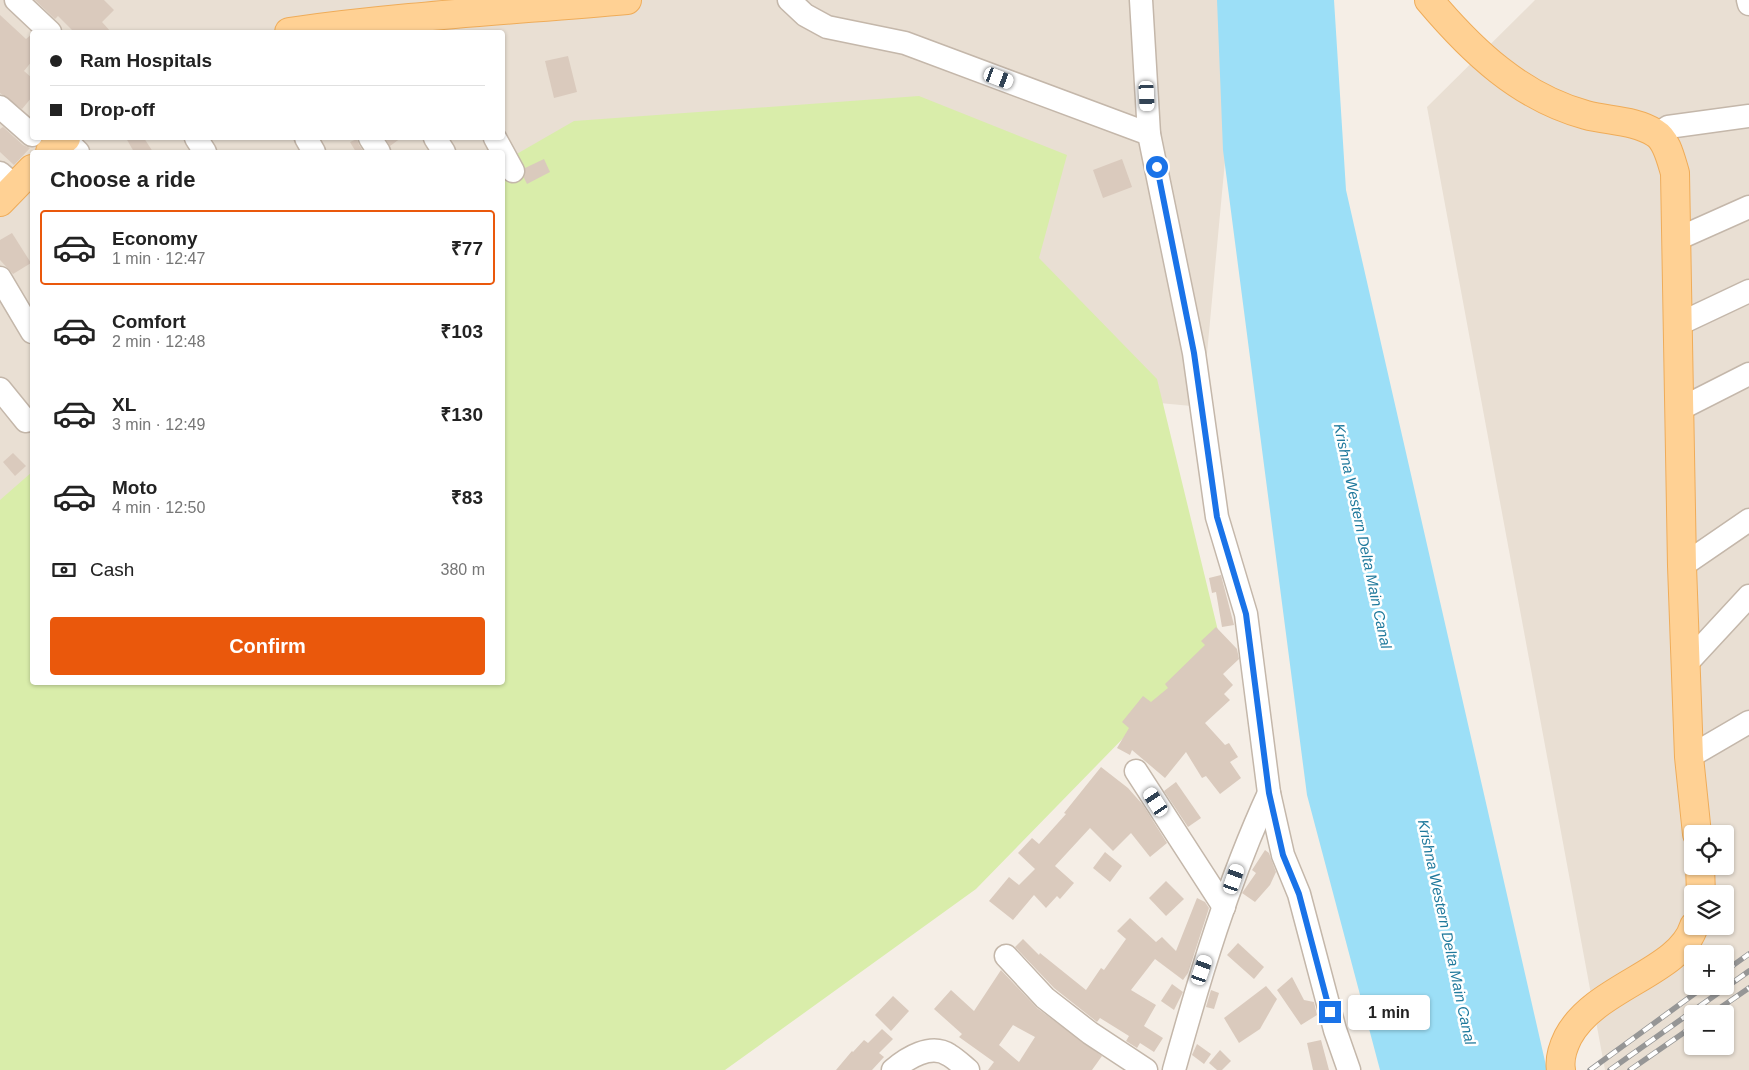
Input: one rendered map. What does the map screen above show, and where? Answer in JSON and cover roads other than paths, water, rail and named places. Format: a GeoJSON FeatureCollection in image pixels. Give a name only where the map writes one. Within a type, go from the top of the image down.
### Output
{"type":"FeatureCollection","features":[{"type":"Feature","properties":{"kind":"main road"},"geometry":{"type":"LineString","coordinates":[[323,29],[436,24],[627,0]]}},
{"type":"Feature","properties":{"kind":"main road"},"geometry":{"type":"LineString","coordinates":[[1429,0],[1452,27],[1493,67],[1519,86],[1554,104],[1586,115],[1645,128],[1658,134],[1669,152],[1674,173],[1682,566],[1689,757],[1696,825]]}},
{"type":"Feature","properties":{"kind":"main road"},"geometry":{"type":"LineString","coordinates":[[1561,1070],[1563,1047],[1578,1021],[1614,991],[1673,956],[1688,935]]}},
{"type":"Feature","properties":{"kind":"street"},"geometry":{"type":"LineString","coordinates":[[16,0],[48,30]]}},
{"type":"Feature","properties":{"kind":"street"},"geometry":{"type":"LineString","coordinates":[[789,0],[805,15],[821,24],[905,43],[1149,134]]}},
{"type":"Feature","properties":{"kind":"street"},"geometry":{"type":"LineString","coordinates":[[1141,0],[1149,134],[1194,353],[1217,517],[1246,614],[1269,793],[1283,855],[1299,894],[1335,1030],[1349,1070]]}},
{"type":"Feature","properties":{"kind":"street"},"geometry":{"type":"LineString","coordinates":[[1748,0],[1749,4]]}},
{"type":"Feature","properties":{"kind":"street"},"geometry":{"type":"LineString","coordinates":[[0,107],[30,150]]}},
{"type":"Feature","properties":{"kind":"street"},"geometry":{"type":"LineString","coordinates":[[1658,134],[1668,127],[1749,116]]}},
{"type":"Feature","properties":{"kind":"street"},"geometry":{"type":"LineString","coordinates":[[505,155],[513,171]]}},
{"type":"Feature","properties":{"kind":"street"},"geometry":{"type":"LineString","coordinates":[[1676,240],[1749,207]]}},
{"type":"Feature","properties":{"kind":"street"},"geometry":{"type":"LineString","coordinates":[[0,278],[30,329]]}},
{"type":"Feature","properties":{"kind":"street"},"geometry":{"type":"LineString","coordinates":[[1677,325],[1749,290]]}},
{"type":"Feature","properties":{"kind":"street"},"geometry":{"type":"LineString","coordinates":[[1678,410],[1749,374]]}},
{"type":"Feature","properties":{"kind":"street"},"geometry":{"type":"LineString","coordinates":[[0,389],[26,421]]}},
{"type":"Feature","properties":{"kind":"street"},"geometry":{"type":"LineString","coordinates":[[1682,566],[1749,520]]}},
{"type":"Feature","properties":{"kind":"street"},"geometry":{"type":"LineString","coordinates":[[1687,663],[1749,596]]}},
{"type":"Feature","properties":{"kind":"street"},"geometry":{"type":"LineString","coordinates":[[1689,757],[1749,722]]}},
{"type":"Feature","properties":{"kind":"street"},"geometry":{"type":"LineString","coordinates":[[1136,772],[1224,907]]}},
{"type":"Feature","properties":{"kind":"street"},"geometry":{"type":"LineString","coordinates":[[1174,1070],[1197,986],[1224,907],[1246,843],[1269,793]]}},
{"type":"Feature","properties":{"kind":"street"},"geometry":{"type":"LineString","coordinates":[[1006,956],[1045,998],[1090,1033],[1146,1070]]}},
{"type":"Feature","properties":{"kind":"street"},"geometry":{"type":"LineString","coordinates":[[893,1070],[915,1056],[933,1051],[947,1054],[968,1070]]}},
{"type":"Feature","properties":{"kind":"water","name":"Krishna Western Delta Main Canal"},"geometry":{"type":"Polygon","coordinates":[[[1217,0],[1334,0],[1346,190],[1547,1070],[1380,1070],[1307,795],[1223,150],[1217,0]]]}},
{"type":"Feature","properties":{"kind":"railway"},"geometry":{"type":"LineString","coordinates":[[1734,965],[1749,954]]}},
{"type":"Feature","properties":{"kind":"railway"},"geometry":{"type":"LineString","coordinates":[[1610,1070],[1749,971]]}},
{"type":"Feature","properties":{"kind":"railway"},"geometry":{"type":"LineString","coordinates":[[1724,1005],[1749,988]]}},
{"type":"Feature","properties":{"kind":"railway"},"geometry":{"type":"LineString","coordinates":[[1590,1070],[1693,995]]}},
{"type":"Feature","properties":{"kind":"railway"},"geometry":{"type":"LineString","coordinates":[[1630,1070],[1684,1033]]}}]}
